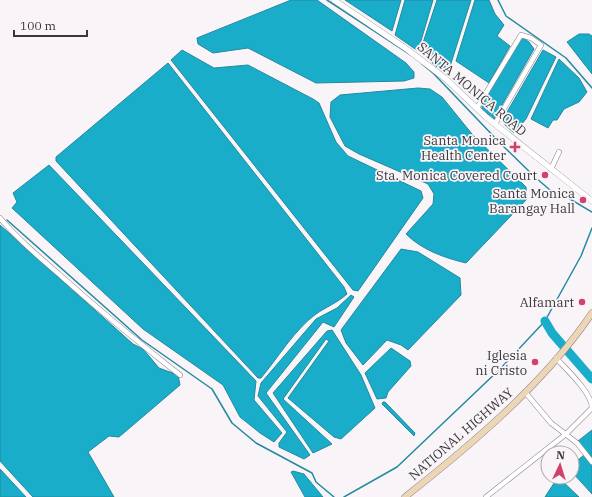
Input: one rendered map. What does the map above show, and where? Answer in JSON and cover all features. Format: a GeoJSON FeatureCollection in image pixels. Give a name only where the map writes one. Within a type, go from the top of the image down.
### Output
{"type":"FeatureCollection","features":[{"type":"Feature","properties":{"kind":"main road","name":"NATIONAL HIGHWAY"},"geometry":{"type":"LineString","coordinates":[[405,497],[446,464],[525,392],[580,330],[592,313]]}},
{"type":"Feature","properties":{"kind":"street","name":"SANTA MONICA ROAD"},"geometry":{"type":"LineString","coordinates":[[334,0],[417,56],[446,79],[495,124],[592,201]]}},
{"type":"Feature","properties":{"kind":"street"},"geometry":{"type":"LineString","coordinates":[[477,108],[521,36],[531,38],[541,45],[495,124]]}},
{"type":"Feature","properties":{"kind":"street"},"geometry":{"type":"LineString","coordinates":[[551,169],[559,152]]}},
{"type":"Feature","properties":{"kind":"street"},"geometry":{"type":"LineString","coordinates":[[0,218],[13,233],[77,290],[135,340],[180,375]]}},
{"type":"Feature","properties":{"kind":"street"},"geometry":{"type":"LineString","coordinates":[[486,497],[564,435],[589,412],[592,403],[575,378],[556,357]]}},
{"type":"Feature","properties":{"kind":"street"},"geometry":{"type":"LineString","coordinates":[[525,392],[564,435],[577,443],[592,462]]}},
{"type":"Feature","properties":{"kind":"water"},"geometry":{"type":"Polygon","coordinates":[[[291,0],[317,0],[406,63],[414,72],[414,78],[404,81],[316,83],[248,48],[213,53],[198,44],[197,38],[291,0]]]}},
{"type":"Feature","properties":{"kind":"water"},"geometry":{"type":"Polygon","coordinates":[[[345,0],[401,0],[392,31],[345,0]]]}},
{"type":"Feature","properties":{"kind":"water"},"geometry":{"type":"Polygon","coordinates":[[[405,0],[433,0],[418,51],[395,35],[405,0]]]}},
{"type":"Feature","properties":{"kind":"water"},"geometry":{"type":"Polygon","coordinates":[[[437,0],[471,0],[447,76],[420,52],[437,0]]]}},
{"type":"Feature","properties":{"kind":"water"},"geometry":{"type":"Polygon","coordinates":[[[475,0],[489,0],[495,14],[504,25],[497,36],[510,46],[489,83],[456,61],[475,0]]]}},
{"type":"Feature","properties":{"kind":"water"},"geometry":{"type":"Polygon","coordinates":[[[579,34],[589,34],[592,36],[592,74],[567,42],[579,34]]]}},
{"type":"Feature","properties":{"kind":"water"},"geometry":{"type":"Polygon","coordinates":[[[522,37],[529,42],[534,49],[494,119],[482,109],[482,104],[522,37]]]}},
{"type":"Feature","properties":{"kind":"water"},"geometry":{"type":"Polygon","coordinates":[[[182,50],[214,68],[248,65],[313,99],[319,103],[336,142],[348,156],[421,191],[423,198],[358,291],[353,290],[171,60],[182,50]]]}},
{"type":"Feature","properties":{"kind":"water"},"geometry":{"type":"Polygon","coordinates":[[[543,50],[556,57],[526,119],[514,133],[504,124],[503,119],[543,50]]]}},
{"type":"Feature","properties":{"kind":"water"},"geometry":{"type":"Polygon","coordinates":[[[559,59],[579,78],[587,92],[579,102],[564,109],[557,120],[553,120],[548,128],[531,119],[559,59]]]}},
{"type":"Feature","properties":{"kind":"water"},"geometry":{"type":"Polygon","coordinates":[[[168,63],[344,287],[347,294],[308,320],[261,378],[258,378],[56,161],[56,157],[168,63]]]}},
{"type":"Feature","properties":{"kind":"water"},"geometry":{"type":"Polygon","coordinates":[[[418,88],[430,89],[442,97],[472,134],[526,187],[527,199],[466,263],[434,253],[419,245],[406,234],[433,204],[434,194],[428,184],[359,154],[345,146],[330,117],[331,102],[340,95],[418,88]]]}},
{"type":"Feature","properties":{"kind":"water"},"geometry":{"type":"Polygon","coordinates":[[[49,165],[256,381],[254,400],[282,433],[274,442],[240,417],[223,385],[143,329],[12,208],[17,202],[13,193],[49,165]]]}},
{"type":"Feature","properties":{"kind":"water"},"geometry":{"type":"Polygon","coordinates":[[[0,225],[133,344],[143,349],[159,368],[178,375],[180,385],[119,437],[109,436],[88,452],[114,497],[33,497],[0,461],[0,225]]]}},
{"type":"Feature","properties":{"kind":"water"},"geometry":{"type":"Polygon","coordinates":[[[401,249],[418,252],[460,278],[461,295],[408,350],[401,345],[387,340],[363,365],[346,343],[341,330],[401,249]]]}},
{"type":"Feature","properties":{"kind":"water"},"geometry":{"type":"Polygon","coordinates":[[[351,295],[354,297],[334,327],[323,322],[266,393],[310,455],[304,459],[279,447],[279,443],[287,432],[258,396],[261,383],[316,319],[337,308],[351,295]]]}},
{"type":"Feature","properties":{"kind":"water"},"geometry":{"type":"Polygon","coordinates":[[[332,330],[361,375],[375,408],[341,439],[334,437],[288,398],[329,341],[326,339],[283,399],[332,444],[313,453],[273,393],[327,331],[332,330]]]}},
{"type":"Feature","properties":{"kind":"water"},"geometry":{"type":"Polygon","coordinates":[[[391,348],[410,361],[411,366],[388,392],[386,398],[377,399],[365,373],[391,348]]]}},
{"type":"Feature","properties":{"kind":"water"},"geometry":{"type":"Polygon","coordinates":[[[385,402],[415,433],[414,436],[382,404],[385,402]]]}},
{"type":"Feature","properties":{"kind":"water"},"geometry":{"type":"Polygon","coordinates":[[[592,430],[592,460],[578,441],[592,430]]]}},
{"type":"Feature","properties":{"kind":"water"},"geometry":{"type":"Polygon","coordinates":[[[584,455],[592,463],[592,494],[580,481],[580,458],[584,455]]]}},
{"type":"Feature","properties":{"kind":"water"},"geometry":{"type":"Polygon","coordinates":[[[0,469],[26,497],[0,497],[0,469]]]}},
{"type":"Feature","properties":{"kind":"water"},"geometry":{"type":"Polygon","coordinates":[[[293,471],[304,474],[323,497],[305,497],[291,472],[293,471]]]}},
{"type":"Feature","properties":{"kind":"water"},"geometry":{"type":"Polygon","coordinates":[[[553,485],[566,485],[579,497],[545,497],[553,485]]]}},
{"type":"Feature","properties":{"kind":"waterway"},"geometry":{"type":"LineString","coordinates":[[327,0],[411,55]]}},
{"type":"Feature","properties":{"kind":"waterway"},"geometry":{"type":"LineString","coordinates":[[498,0],[506,16],[566,58],[592,88]]}},
{"type":"Feature","properties":{"kind":"waterway"},"geometry":{"type":"LineString","coordinates":[[422,64],[434,74],[536,178],[550,190],[565,196],[592,212]]}},
{"type":"Feature","properties":{"kind":"waterway"},"geometry":{"type":"LineString","coordinates":[[7,220],[142,340],[212,389],[232,423],[256,443],[312,473],[316,482],[334,497]]}},
{"type":"Feature","properties":{"kind":"waterway"},"geometry":{"type":"LineString","coordinates":[[344,497],[397,467],[501,368],[545,321],[581,256],[592,228]]}},
{"type":"Feature","properties":{"kind":"waterway"},"geometry":{"type":"LineString","coordinates":[[545,321],[552,333],[592,379]]}},
{"type":"Feature","properties":{"kind":"place","name":"Santa Monica Health Center"},"geometry":{"type":"Point","coordinates":[515,147]}},
{"type":"Feature","properties":{"kind":"place","name":"Sta. Monica Covered Court"},"geometry":{"type":"Point","coordinates":[545,175]}},
{"type":"Feature","properties":{"kind":"place","name":"Santa Monica Barangay Hall"},"geometry":{"type":"Point","coordinates":[583,200]}},
{"type":"Feature","properties":{"kind":"place","name":"Alfamart"},"geometry":{"type":"Point","coordinates":[582,302]}},
{"type":"Feature","properties":{"kind":"place","name":"Iglesia ni Cristo"},"geometry":{"type":"Point","coordinates":[535,362]}}]}
